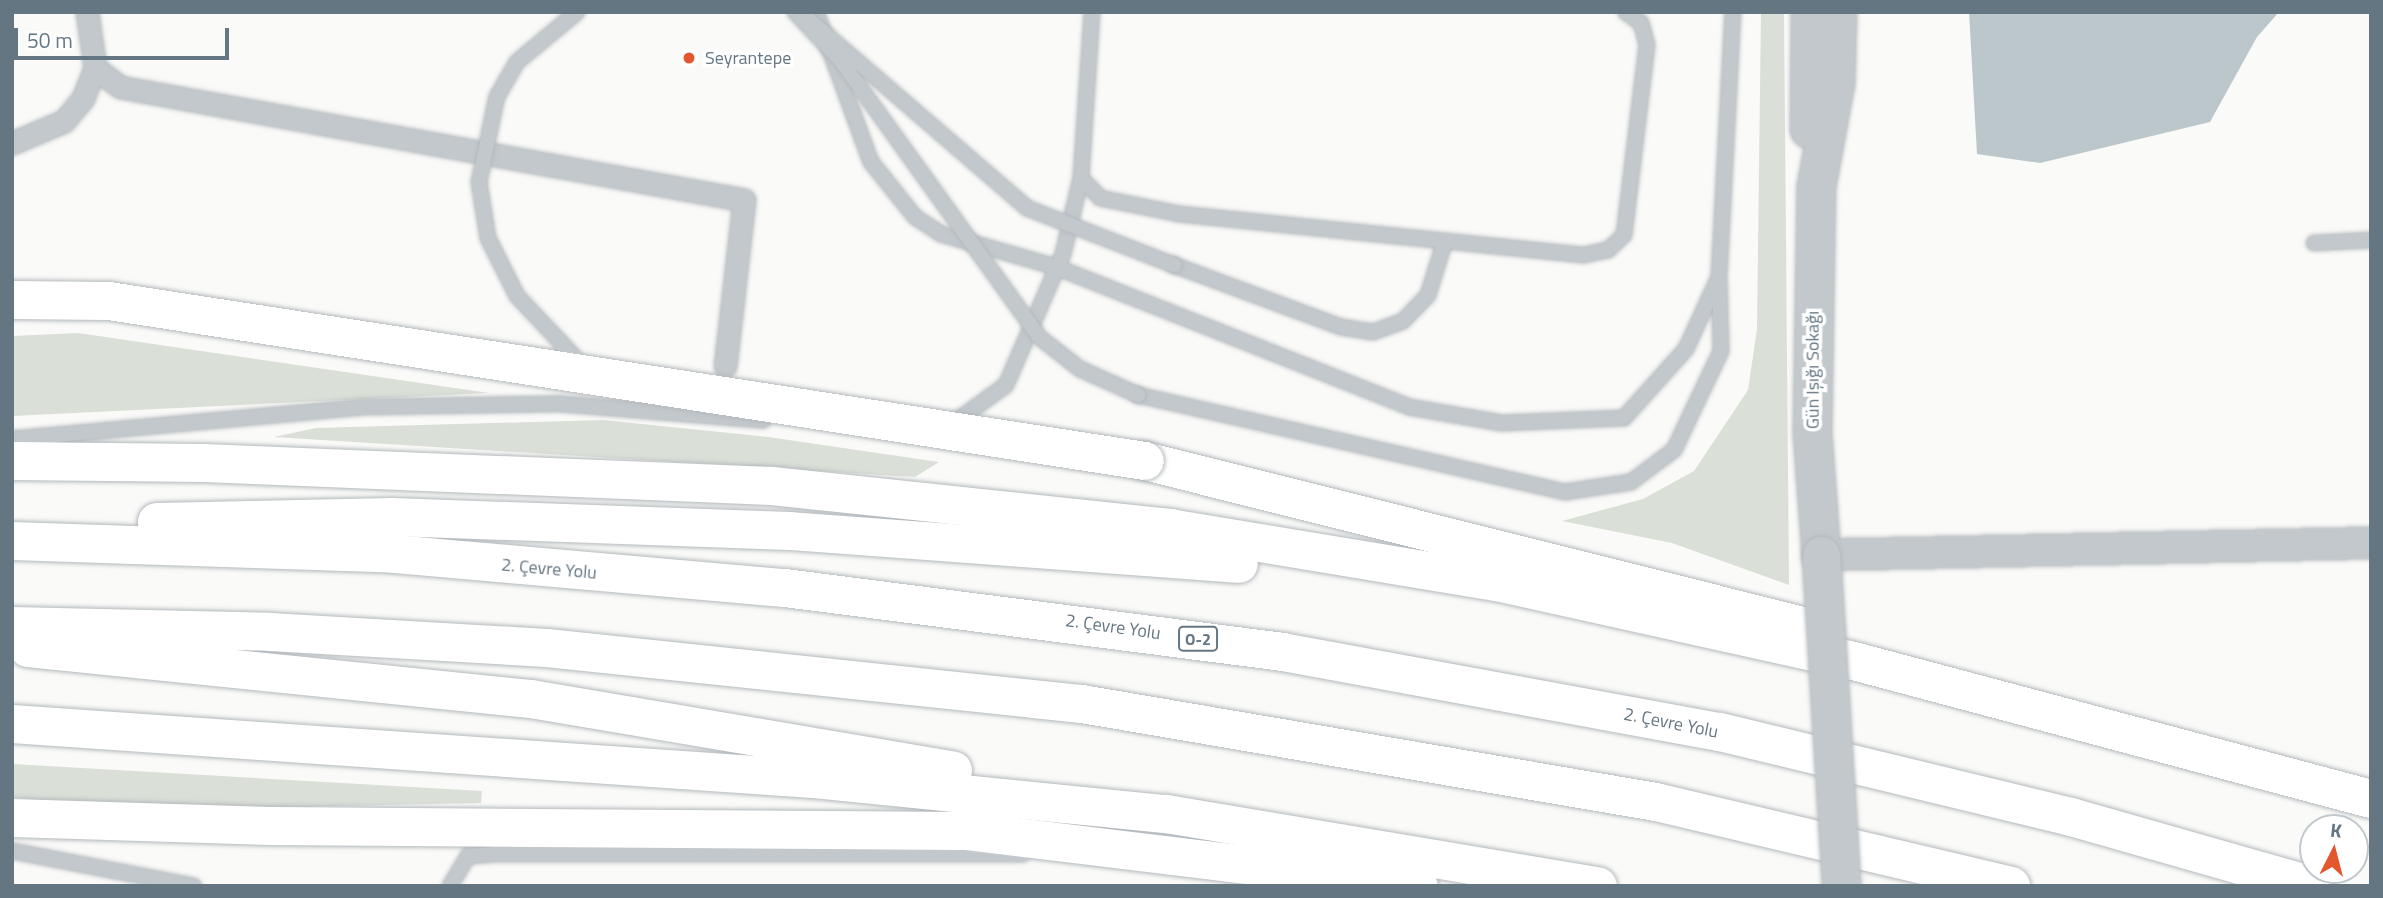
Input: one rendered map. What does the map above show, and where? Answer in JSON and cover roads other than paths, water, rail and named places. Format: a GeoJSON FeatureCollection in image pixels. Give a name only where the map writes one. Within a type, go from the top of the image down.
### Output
{"type":"FeatureCollection","features":[{"type":"Feature","properties":{"kind":"highway"},"geometry":{"type":"LineString","coordinates":[[12,300],[109,301],[1145,461],[1807,625],[1937,682]]}},
{"type":"Feature","properties":{"kind":"highway"},"geometry":{"type":"LineString","coordinates":[[12,461],[666,481],[908,497],[1289,546],[1497,582],[1618,612],[1937,682],[2371,799]]}},
{"type":"Feature","properties":{"kind":"highway"},"geometry":{"type":"LineString","coordinates":[[59,541],[151,522],[250,516],[790,531],[1195,559],[1618,612]]}},
{"type":"Feature","properties":{"kind":"highway","name":"2. Çevre Yolu"},"geometry":{"type":"LineString","coordinates":[[12,541],[383,554],[785,587],[1283,652],[1720,732],[2071,817],[2314,886]]}},
{"type":"Feature","properties":{"kind":"highway"},"geometry":{"type":"LineString","coordinates":[[12,626],[270,632],[547,648],[1082,704],[1643,799],[2011,886]]}},
{"type":"Feature","properties":{"kind":"highway"},"geometry":{"type":"LineString","coordinates":[[12,644],[138,663],[531,699],[1082,791],[1166,814]]}},
{"type":"Feature","properties":{"kind":"highway"},"geometry":{"type":"LineString","coordinates":[[12,724],[813,779],[1166,814],[1596,885]]}},
{"type":"Feature","properties":{"kind":"highway"},"geometry":{"type":"LineString","coordinates":[[12,818],[270,826],[879,829],[1102,845],[1419,886]]}},
{"type":"Feature","properties":{"kind":"highway"},"geometry":{"type":"LineString","coordinates":[[1427,886],[1596,885]]}},
{"type":"Feature","properties":{"kind":"street"},"geometry":{"type":"LineString","coordinates":[[12,143],[64,121],[83,98],[94,68],[88,12]]}},
{"type":"Feature","properties":{"kind":"street","name":"Gün Işığı Sokağı"},"geometry":{"type":"LineString","coordinates":[[1810,12],[1816,186],[1812,431],[1842,886]]}},
{"type":"Feature","properties":{"kind":"street","name":"Gün Işığı Sokağı"},"geometry":{"type":"LineString","coordinates":[[1816,186],[1835,82],[1837,12]]}},
{"type":"Feature","properties":{"kind":"street"},"geometry":{"type":"LineString","coordinates":[[94,68],[120,87],[744,200],[725,366]]}},
{"type":"Feature","properties":{"kind":"street"},"geometry":{"type":"LineString","coordinates":[[1821,555],[2371,543]]}},
{"type":"Feature","properties":{"kind":"lane"},"geometry":{"type":"LineString","coordinates":[[577,12],[517,62],[497,96],[479,182],[488,238],[517,296],[593,376]]}},
{"type":"Feature","properties":{"kind":"lane"},"geometry":{"type":"LineString","coordinates":[[796,12],[832,33],[985,178],[1027,208],[1341,327],[1373,332],[1403,321],[1429,295],[1444,244]]}},
{"type":"Feature","properties":{"kind":"lane"},"geometry":{"type":"LineString","coordinates":[[796,12],[841,61],[1039,337],[1080,369],[1138,395],[1565,492],[1631,482],[1674,450],[1702,399],[1721,351],[1719,277],[1733,12]]}},
{"type":"Feature","properties":{"kind":"lane"},"geometry":{"type":"LineString","coordinates":[[816,12],[855,130],[892,193],[941,234],[1056,267],[1409,407],[1502,423],[1624,418],[1686,349],[1719,277]]}},
{"type":"Feature","properties":{"kind":"lane"},"geometry":{"type":"LineString","coordinates":[[12,439],[279,411],[562,404],[939,435],[1006,385],[1056,267],[1081,178],[1092,12]]}},
{"type":"Feature","properties":{"kind":"lane"},"geometry":{"type":"LineString","coordinates":[[1081,178],[1100,198],[1179,214],[1444,244],[1584,256],[1619,243],[1647,45],[1641,23],[1626,12]]}},
{"type":"Feature","properties":{"kind":"lane"},"geometry":{"type":"LineString","coordinates":[[2315,243],[2371,240]]}},
{"type":"Feature","properties":{"kind":"lane"},"geometry":{"type":"LineString","coordinates":[[450,886],[468,856],[965,857],[1102,845]]}},
{"type":"Feature","properties":{"kind":"lane"},"geometry":{"type":"LineString","coordinates":[[12,851],[194,886]]}},
{"type":"Feature","properties":{"kind":"place","name":"Seyrantepe"},"geometry":{"type":"Point","coordinates":[689,58]}}]}
